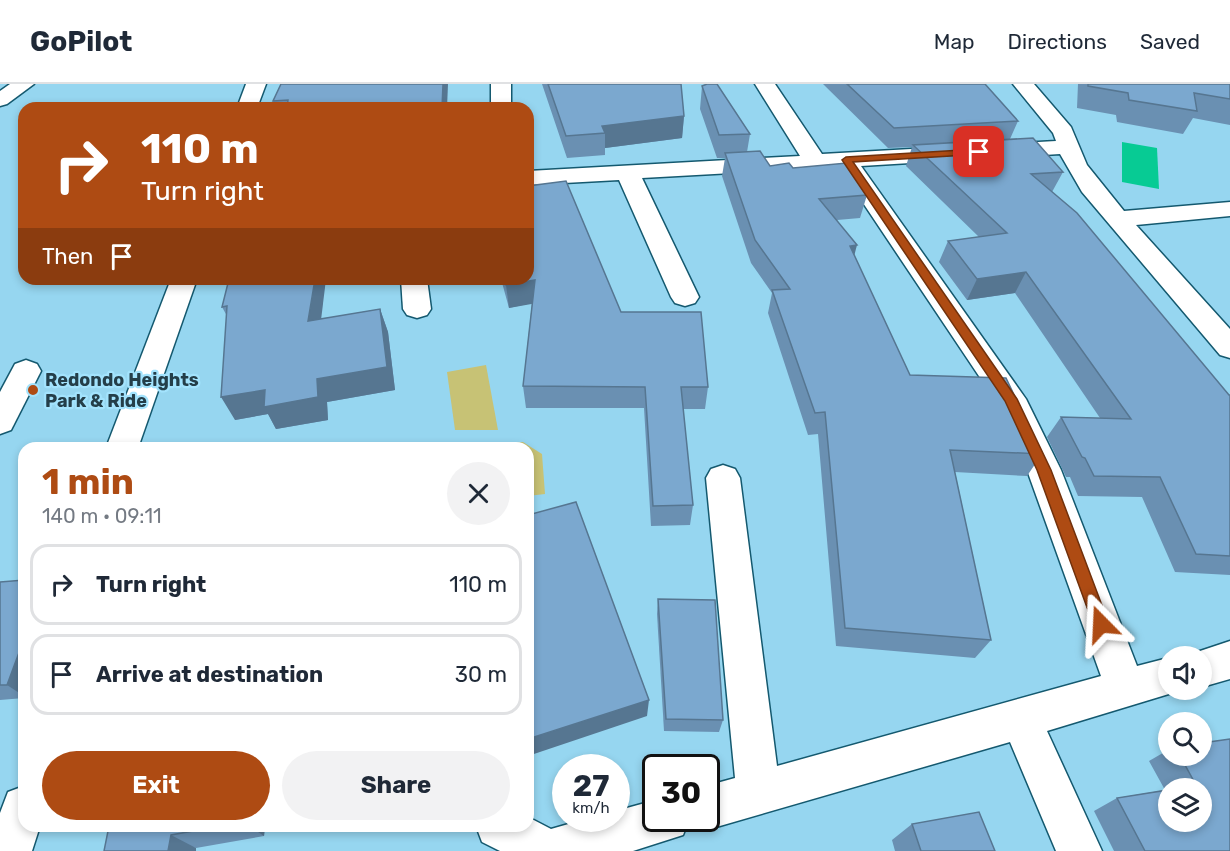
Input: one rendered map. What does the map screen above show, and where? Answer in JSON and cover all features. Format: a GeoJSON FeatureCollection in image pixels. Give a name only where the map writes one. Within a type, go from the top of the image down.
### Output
{"type":"FeatureCollection","features":[{"type":"Feature","properties":{"kind":"street"},"geometry":{"type":"LineString","coordinates":[[0,100],[24,84]]}},
{"type":"Feature","properties":{"kind":"street"},"geometry":{"type":"LineString","coordinates":[[249,102],[256,84]]}},
{"type":"Feature","properties":{"kind":"street"},"geometry":{"type":"LineString","coordinates":[[501,84],[501,102]]}},
{"type":"Feature","properties":{"kind":"street"},"geometry":{"type":"LineString","coordinates":[[765,84],[815,161]]}},
{"type":"Feature","properties":{"kind":"street"},"geometry":{"type":"LineString","coordinates":[[1023,84],[1058,125],[1090,187],[1230,348]]}},
{"type":"Feature","properties":{"kind":"street"},"geometry":{"type":"LineString","coordinates":[[534,178],[1068,147]]}},
{"type":"Feature","properties":{"kind":"street"},"geometry":{"type":"LineString","coordinates":[[846,160],[1011,399],[1044,470],[1126,689]]}},
{"type":"Feature","properties":{"kind":"street"},"geometry":{"type":"LineString","coordinates":[[627,172],[685,297]]}},
{"type":"Feature","properties":{"kind":"street"},"geometry":{"type":"LineString","coordinates":[[1118,219],[1230,209]]}},
{"type":"Feature","properties":{"kind":"street"},"geometry":{"type":"LineString","coordinates":[[124,442],[182,285]]}},
{"type":"Feature","properties":{"kind":"street"},"geometry":{"type":"LineString","coordinates":[[415,285],[417,309]]}},
{"type":"Feature","properties":{"kind":"street"},"geometry":{"type":"LineString","coordinates":[[0,373],[26,371],[0,422]]}},
{"type":"Feature","properties":{"kind":"street"},"geometry":{"type":"LineString","coordinates":[[723,477],[758,793]]}},
{"type":"Feature","properties":{"kind":"street"},"geometry":{"type":"LineString","coordinates":[[1212,665],[1230,660]]}},
{"type":"Feature","properties":{"kind":"street"},"geometry":{"type":"LineString","coordinates":[[720,804],[1158,680]]}},
{"type":"Feature","properties":{"kind":"street"},"geometry":{"type":"LineString","coordinates":[[1021,720],[1080,851]]}},
{"type":"Feature","properties":{"kind":"street"},"geometry":{"type":"LineString","coordinates":[[9,851],[18,825]]}},
{"type":"Feature","properties":{"kind":"street"},"geometry":{"type":"LineString","coordinates":[[553,851],[642,826]]}},
{"type":"Feature","properties":{"kind":"street"},"geometry":{"type":"LineString","coordinates":[[510,832],[547,851]]}},
{"type":"Feature","properties":{"kind":"shaded area"},"geometry":{"type":"Polygon","coordinates":[[[1122,142],[1157,148],[1159,189],[1122,182],[1122,142]]]}},
{"type":"Feature","properties":{"kind":"shaded area"},"geometry":{"type":"Polygon","coordinates":[[[486,365],[498,430],[455,430],[447,372],[486,365]]]}},
{"type":"Feature","properties":{"kind":"shaded area"},"geometry":{"type":"Polygon","coordinates":[[[534,449],[542,454],[545,494],[534,495],[534,449]]]}},
{"type":"Feature","properties":{"kind":"building"},"geometry":{"type":"Polygon","coordinates":[[[281,84],[443,84],[442,102],[273,101],[281,84]]]}},
{"type":"Feature","properties":{"kind":"building"},"geometry":{"type":"Polygon","coordinates":[[[548,84],[681,84],[684,116],[602,126],[605,133],[566,136],[548,84]]]}},
{"type":"Feature","properties":{"kind":"building"},"geometry":{"type":"Polygon","coordinates":[[[717,84],[750,134],[719,135],[702,86],[717,84]]]}},
{"type":"Feature","properties":{"kind":"building"},"geometry":{"type":"Polygon","coordinates":[[[847,84],[985,84],[1018,121],[894,128],[847,84]]]}},
{"type":"Feature","properties":{"kind":"building"},"geometry":{"type":"Polygon","coordinates":[[[1088,84],[1230,84],[1230,99],[1194,93],[1197,111],[1129,100],[1128,93],[1088,86],[1088,84]]]}},
{"type":"Feature","properties":{"kind":"building"},"geometry":{"type":"Polygon","coordinates":[[[1033,138],[1063,172],[1031,174],[1077,213],[1230,395],[1230,556],[1196,554],[1160,477],[1094,476],[1061,417],[1131,419],[1026,272],[977,279],[948,241],[1007,233],[913,145],[1033,138]]]}},
{"type":"Feature","properties":{"kind":"building"},"geometry":{"type":"Polygon","coordinates":[[[760,151],[770,166],[789,163],[793,168],[847,163],[867,195],[819,199],[857,245],[850,246],[910,375],[1006,378],[1042,454],[950,450],[991,640],[845,628],[825,412],[815,413],[772,290],[790,289],[755,240],[725,153],[760,151]]]}},
{"type":"Feature","properties":{"kind":"building"},"geometry":{"type":"Polygon","coordinates":[[[566,181],[621,312],[701,312],[708,387],[681,387],[693,505],[653,506],[645,387],[523,386],[535,280],[534,185],[566,181]]]}},
{"type":"Feature","properties":{"kind":"building"},"geometry":{"type":"Polygon","coordinates":[[[228,285],[314,285],[308,321],[380,309],[387,367],[317,379],[318,397],[264,407],[265,390],[221,397],[227,306],[222,307],[228,285]]]}},
{"type":"Feature","properties":{"kind":"building"},"geometry":{"type":"Polygon","coordinates":[[[576,502],[649,700],[534,737],[534,513],[576,502]]]}},
{"type":"Feature","properties":{"kind":"building"},"geometry":{"type":"Polygon","coordinates":[[[18,580],[18,655],[7,685],[0,685],[0,582],[18,580]]]}},
{"type":"Feature","properties":{"kind":"building"},"geometry":{"type":"Polygon","coordinates":[[[658,599],[715,600],[723,720],[666,719],[658,599]]]}},
{"type":"Feature","properties":{"kind":"building"},"geometry":{"type":"Polygon","coordinates":[[[1230,739],[1230,851],[1145,851],[1117,798],[1158,792],[1158,832],[1212,832],[1212,778],[1192,778],[1186,766],[1212,766],[1212,742],[1230,739]]]}},
{"type":"Feature","properties":{"kind":"building"},"geometry":{"type":"Polygon","coordinates":[[[979,812],[995,851],[921,851],[912,824],[979,812]]]}},
{"type":"Feature","properties":{"kind":"building"},"geometry":{"type":"Polygon","coordinates":[[[108,832],[188,832],[171,835],[168,851],[104,851],[108,832]]]}},
{"type":"Feature","properties":{"kind":"place","name":"Redondo Heights Park & Ride"},"geometry":{"type":"Point","coordinates":[33,390]}},
{"type":"Feature","properties":{"kind":"route"},"geometry":{"type":"LineString","coordinates":[[979,152],[846,160],[1011,399],[1044,470],[1101,624]]}}]}
